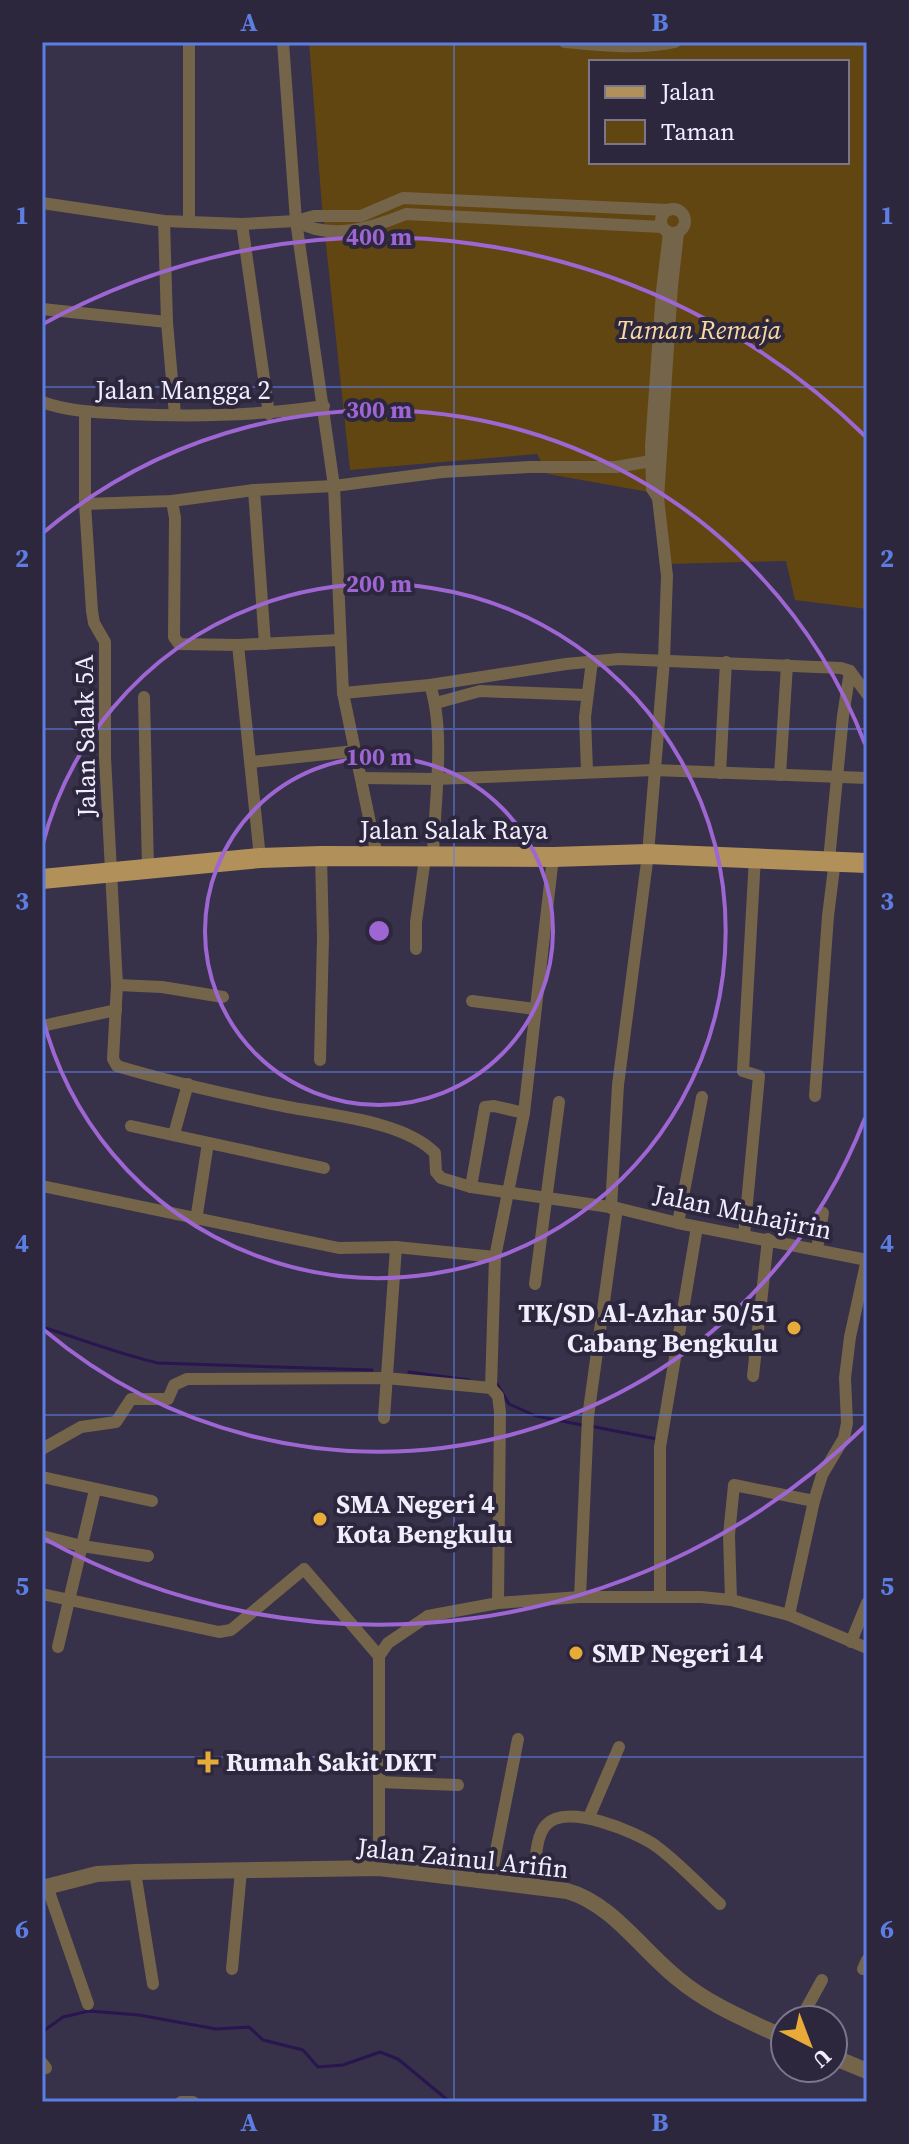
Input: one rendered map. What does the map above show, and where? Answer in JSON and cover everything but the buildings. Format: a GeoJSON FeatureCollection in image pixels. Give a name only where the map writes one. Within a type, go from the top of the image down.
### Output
{"type":"FeatureCollection","features":[{"type":"Feature","properties":{"kind":"main road","name":"Jalan Salak Raya"},"geometry":{"type":"LineString","coordinates":[[42,879],[260,858],[321,856],[429,858],[648,854],[867,863]]}},
{"type":"Feature","properties":{"kind":"main road"},"geometry":{"type":"LineString","coordinates":[[42,861],[70,875],[42,894]]}},
{"type":"Feature","properties":{"kind":"street"},"geometry":{"type":"LineString","coordinates":[[189,42],[189,222]]}},
{"type":"Feature","properties":{"kind":"street"},"geometry":{"type":"LineString","coordinates":[[283,42],[296,221],[334,486],[343,693],[377,856]]}},
{"type":"Feature","properties":{"kind":"street"},"geometry":{"type":"LineString","coordinates":[[565,42],[658,46],[675,42]]}},
{"type":"Feature","properties":{"kind":"street"},"geometry":{"type":"LineString","coordinates":[[42,203],[164,221],[242,224],[296,221],[314,216],[361,216],[403,198],[678,210],[685,217],[685,226],[670,231],[406,214],[366,230],[311,230],[296,221]]}},
{"type":"Feature","properties":{"kind":"street"},"geometry":{"type":"LineString","coordinates":[[580,1597],[588,1417],[614,1208],[618,1085],[648,854],[664,660],[667,576],[658,498],[671,300],[670,231],[662,218],[668,210]]}},
{"type":"Feature","properties":{"kind":"street"},"geometry":{"type":"LineString","coordinates":[[164,221],[167,322],[175,415]]}},
{"type":"Feature","properties":{"kind":"street"},"geometry":{"type":"LineString","coordinates":[[242,224],[269,414]]}},
{"type":"Feature","properties":{"kind":"street"},"geometry":{"type":"LineString","coordinates":[[658,498],[652,489],[651,461],[662,291],[670,231]]}},
{"type":"Feature","properties":{"kind":"street"},"geometry":{"type":"LineString","coordinates":[[42,309],[167,322]]}},
{"type":"Feature","properties":{"kind":"street","name":"Jalan Mangga 2"},"geometry":{"type":"LineString","coordinates":[[42,402],[85,412],[175,415],[269,414],[324,406]]}},
{"type":"Feature","properties":{"kind":"street","name":"Jalan Salak 5A"},"geometry":{"type":"LineString","coordinates":[[85,412],[85,504],[92,611],[94,623],[105,642],[105,757],[117,985],[113,1059],[117,1066],[188,1084]]}},
{"type":"Feature","properties":{"kind":"street"},"geometry":{"type":"LineString","coordinates":[[85,504],[172,501],[442,472],[529,467],[616,467],[651,461]]}},
{"type":"Feature","properties":{"kind":"street"},"geometry":{"type":"LineString","coordinates":[[254,490],[265,644]]}},
{"type":"Feature","properties":{"kind":"street"},"geometry":{"type":"LineString","coordinates":[[172,501],[175,518],[174,634],[179,644],[238,645],[339,640]]}},
{"type":"Feature","properties":{"kind":"street"},"geometry":{"type":"LineString","coordinates":[[238,645],[260,858]]}},
{"type":"Feature","properties":{"kind":"street"},"geometry":{"type":"LineString","coordinates":[[343,693],[430,685],[592,661],[664,660],[850,671],[867,694]]}},
{"type":"Feature","properties":{"kind":"street"},"geometry":{"type":"LineString","coordinates":[[587,771],[585,717],[592,661]]}},
{"type":"Feature","properties":{"kind":"street"},"geometry":{"type":"LineString","coordinates":[[720,773],[726,662]]}},
{"type":"Feature","properties":{"kind":"street"},"geometry":{"type":"LineString","coordinates":[[780,775],[787,665]]}},
{"type":"Feature","properties":{"kind":"street"},"geometry":{"type":"LineString","coordinates":[[815,1096],[837,779],[850,671]]}},
{"type":"Feature","properties":{"kind":"street"},"geometry":{"type":"LineString","coordinates":[[416,949],[416,922],[429,858],[437,779],[436,703],[430,685]]}},
{"type":"Feature","properties":{"kind":"street"},"geometry":{"type":"LineString","coordinates":[[436,703],[480,691],[587,695]]}},
{"type":"Feature","properties":{"kind":"street"},"geometry":{"type":"LineString","coordinates":[[144,697],[148,868]]}},
{"type":"Feature","properties":{"kind":"street"},"geometry":{"type":"LineString","coordinates":[[251,762],[355,751]]}},
{"type":"Feature","properties":{"kind":"street"},"geometry":{"type":"LineString","coordinates":[[362,778],[437,779],[654,770],[867,778]]}},
{"type":"Feature","properties":{"kind":"street"},"geometry":{"type":"LineString","coordinates":[[320,1060],[323,938],[321,856]]}},
{"type":"Feature","properties":{"kind":"street"},"geometry":{"type":"LineString","coordinates":[[498,1603],[500,1412],[492,1382],[495,1257],[524,1113],[553,857]]}},
{"type":"Feature","properties":{"kind":"street"},"geometry":{"type":"LineString","coordinates":[[744,1235],[759,1076],[743,1071],[755,857]]}},
{"type":"Feature","properties":{"kind":"street"},"geometry":{"type":"LineString","coordinates":[[117,985],[162,987],[223,997]]}},
{"type":"Feature","properties":{"kind":"street"},"geometry":{"type":"LineString","coordinates":[[472,1001],[535,1009]]}},
{"type":"Feature","properties":{"kind":"street"},"geometry":{"type":"LineString","coordinates":[[42,1026],[116,1010]]}},
{"type":"Feature","properties":{"kind":"street"},"geometry":{"type":"LineString","coordinates":[[174,1134],[188,1084]]}},
{"type":"Feature","properties":{"kind":"street","name":"Jalan Muhajirin"},"geometry":{"type":"LineString","coordinates":[[188,1084],[384,1125],[429,1146],[435,1153],[436,1172],[441,1178],[471,1187],[614,1208],[867,1260]]}},
{"type":"Feature","properties":{"kind":"street"},"geometry":{"type":"LineString","coordinates":[[678,1223],[702,1097]]}},
{"type":"Feature","properties":{"kind":"street"},"geometry":{"type":"LineString","coordinates":[[535,1284],[559,1102]]}},
{"type":"Feature","properties":{"kind":"street"},"geometry":{"type":"LineString","coordinates":[[471,1187],[485,1107],[524,1113]]}},
{"type":"Feature","properties":{"kind":"street"},"geometry":{"type":"LineString","coordinates":[[131,1126],[324,1168]]}},
{"type":"Feature","properties":{"kind":"street"},"geometry":{"type":"LineString","coordinates":[[196,1220],[208,1143]]}},
{"type":"Feature","properties":{"kind":"street"},"geometry":{"type":"LineString","coordinates":[[42,1186],[339,1248],[396,1247],[495,1257]]}},
{"type":"Feature","properties":{"kind":"street"},"geometry":{"type":"LineString","coordinates":[[817,1249],[823,1213]]}},
{"type":"Feature","properties":{"kind":"street"},"geometry":{"type":"LineString","coordinates":[[660,1596],[660,1447],[697,1227]]}},
{"type":"Feature","properties":{"kind":"street"},"geometry":{"type":"LineString","coordinates":[[753,1376],[768,1239]]}},
{"type":"Feature","properties":{"kind":"street"},"geometry":{"type":"LineString","coordinates":[[384,1418],[396,1247]]}},
{"type":"Feature","properties":{"kind":"street"},"geometry":{"type":"LineString","coordinates":[[789,1615],[822,1475],[844,1438],[847,1423],[845,1378],[850,1337],[867,1260]]}},
{"type":"Feature","properties":{"kind":"street"},"geometry":{"type":"LineString","coordinates":[[42,1449],[81,1427],[116,1422],[131,1399],[168,1399],[174,1385],[187,1379],[386,1378],[492,1382]]}},
{"type":"Feature","properties":{"kind":"street"},"geometry":{"type":"LineString","coordinates":[[42,1477],[152,1501]]}},
{"type":"Feature","properties":{"kind":"street"},"geometry":{"type":"LineString","coordinates":[[731,1600],[729,1535],[734,1485],[814,1501]]}},
{"type":"Feature","properties":{"kind":"street"},"geometry":{"type":"LineString","coordinates":[[58,1647],[95,1490]]}},
{"type":"Feature","properties":{"kind":"street"},"geometry":{"type":"LineString","coordinates":[[42,1536],[82,1546],[148,1556]]}},
{"type":"Feature","properties":{"kind":"street"},"geometry":{"type":"LineString","coordinates":[[42,1594],[219,1632],[227,1631],[304,1569],[379,1656]]}},
{"type":"Feature","properties":{"kind":"street"},"geometry":{"type":"LineString","coordinates":[[379,1868],[379,1656],[388,1643],[428,1616],[498,1603],[580,1597],[660,1596],[731,1600],[789,1615],[867,1648]]}},
{"type":"Feature","properties":{"kind":"street"},"geometry":{"type":"LineString","coordinates":[[851,1642],[867,1603]]}},
{"type":"Feature","properties":{"kind":"street"},"geometry":{"type":"LineString","coordinates":[[490,1881],[518,1739]]}},
{"type":"Feature","properties":{"kind":"street"},"geometry":{"type":"LineString","coordinates":[[589,1817],[619,1747]]}},
{"type":"Feature","properties":{"kind":"street"},"geometry":{"type":"LineString","coordinates":[[379,1782],[458,1785]]}},
{"type":"Feature","properties":{"kind":"street"},"geometry":{"type":"LineString","coordinates":[[533,1885],[539,1840],[546,1825],[557,1818],[589,1817],[654,1845],[720,1904]]}},
{"type":"Feature","properties":{"kind":"street","name":"Jalan Zainul Arifin"},"geometry":{"type":"LineString","coordinates":[[44,1887],[97,1874],[379,1868],[533,1885],[584,1896],[599,1906],[676,1978],[707,2001],[769,2030]]}},
{"type":"Feature","properties":{"kind":"street"},"geometry":{"type":"LineString","coordinates":[[232,1969],[241,1871]]}},
{"type":"Feature","properties":{"kind":"street"},"geometry":{"type":"LineString","coordinates":[[135,1872],[153,1984]]}},
{"type":"Feature","properties":{"kind":"street"},"geometry":{"type":"LineString","coordinates":[[44,1887],[88,2004]]}},
{"type":"Feature","properties":{"kind":"street"},"geometry":{"type":"LineString","coordinates":[[809,2004],[822,1980]]}},
{"type":"Feature","properties":{"kind":"street"},"geometry":{"type":"LineString","coordinates":[[181,2102],[193,2102]]}},
{"type":"Feature","properties":{"kind":"green space","name":"Taman Remaja"},"geometry":{"type":"Polygon","coordinates":[[[309,42],[867,44],[867,609],[795,600],[786,561],[667,564],[660,494],[548,474],[537,454],[350,470],[322,207],[309,42]]]}},
{"type":"Feature","properties":{"kind":"waterway"},"geometry":{"type":"LineString","coordinates":[[42,1327],[158,1363],[372,1370]]}},
{"type":"Feature","properties":{"kind":"waterway"},"geometry":{"type":"LineString","coordinates":[[409,1372],[469,1380]]}},
{"type":"Feature","properties":{"kind":"waterway"},"geometry":{"type":"LineString","coordinates":[[497,1384],[509,1404],[536,1416],[582,1425]]}},
{"type":"Feature","properties":{"kind":"waterway"},"geometry":{"type":"LineString","coordinates":[[590,1426],[657,1439]]}},
{"type":"Feature","properties":{"kind":"waterway"},"geometry":{"type":"LineString","coordinates":[[42,2032],[63,2017],[89,2011],[139,2015],[216,2029],[249,2027],[263,2040],[303,2050],[318,2067],[343,2065],[380,2052],[398,2059],[450,2102]]}},
{"type":"Feature","properties":{"kind":"place","name":"TK/SD Al-Azhar 50/51 Cabang Bengkulu"},"geometry":{"type":"Point","coordinates":[794,1328]}},
{"type":"Feature","properties":{"kind":"place","name":"SMA Negeri 4 Kota Bengkulu"},"geometry":{"type":"Point","coordinates":[320,1519]}},
{"type":"Feature","properties":{"kind":"place","name":"SMP Negeri 14"},"geometry":{"type":"Point","coordinates":[576,1653]}},
{"type":"Feature","properties":{"kind":"place","name":"Rumah Sakit DKT"},"geometry":{"type":"Point","coordinates":[208,1762]}}]}
